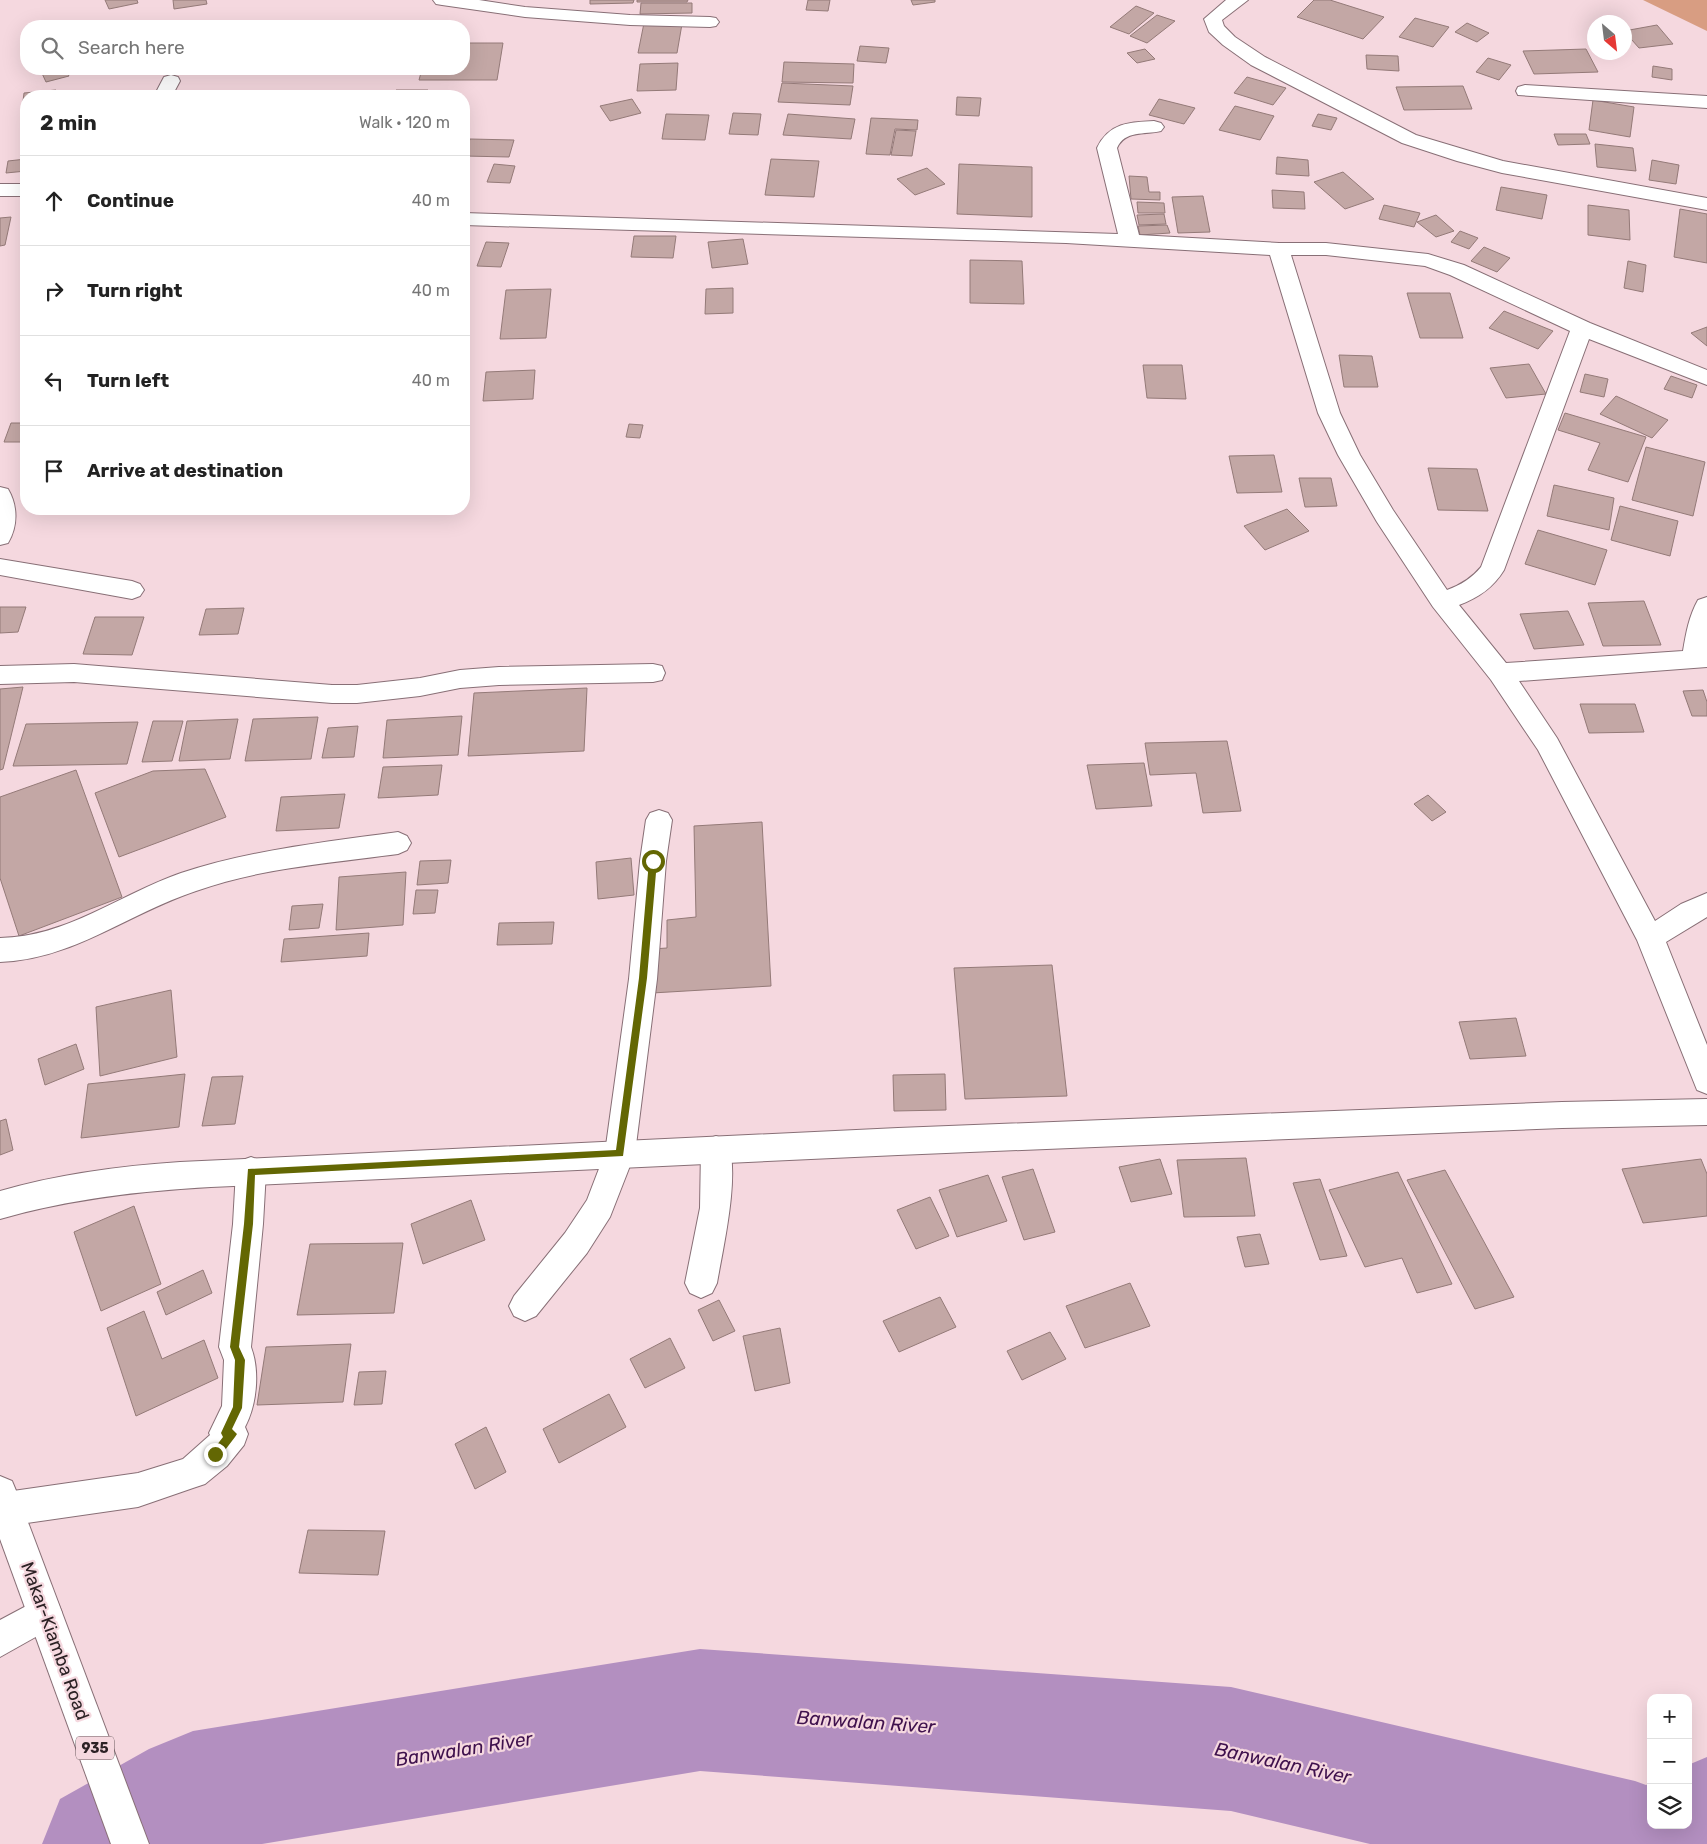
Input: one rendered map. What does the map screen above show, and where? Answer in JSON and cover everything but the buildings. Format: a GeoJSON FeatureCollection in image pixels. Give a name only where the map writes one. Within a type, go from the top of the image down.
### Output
{"type":"FeatureCollection","features":[{"type":"Feature","properties":{"kind":"street"},"geometry":{"type":"LineString","coordinates":[[442,0],[525,12],[630,20],[710,22]]}},
{"type":"Feature","properties":{"kind":"street"},"geometry":{"type":"LineString","coordinates":[[1239,0],[1213,19],[1215,28],[1229,41],[1258,61],[1409,140],[1502,167],[1707,204]]}},
{"type":"Feature","properties":{"kind":"street"},"geometry":{"type":"LineString","coordinates":[[1524,90],[1707,102]]}},
{"type":"Feature","properties":{"kind":"street"},"geometry":{"type":"LineString","coordinates":[[1130,240],[1107,148],[1115,135],[1121,131],[1154,127]]}},
{"type":"Feature","properties":{"kind":"street"},"geometry":{"type":"LineString","coordinates":[[0,190],[20,190]]}},
{"type":"Feature","properties":{"kind":"street"},"geometry":{"type":"LineString","coordinates":[[470,219],[1130,240],[1396,254],[1428,260],[1457,270],[1582,328],[1707,378]]}},
{"type":"Feature","properties":{"kind":"street"},"geometry":{"type":"LineString","coordinates":[[1278,249],[1329,412],[1350,455],[1385,516],[1442,601],[1500,673],[1548,745],[1650,938],[1707,1081]]}},
{"type":"Feature","properties":{"kind":"street"},"geometry":{"type":"LineString","coordinates":[[1442,601],[1462,596],[1484,582],[1492,570],[1582,328]]}},
{"type":"Feature","properties":{"kind":"street"},"geometry":{"type":"LineString","coordinates":[[0,496],[5,512],[4,528],[0,537]]}},
{"type":"Feature","properties":{"kind":"street"},"geometry":{"type":"LineString","coordinates":[[0,567],[132,590]]}},
{"type":"Feature","properties":{"kind":"street"},"geometry":{"type":"LineString","coordinates":[[1500,673],[1701,658],[1698,631],[1707,606]]}},
{"type":"Feature","properties":{"kind":"street"},"geometry":{"type":"LineString","coordinates":[[0,675],[74,673],[332,694],[357,694],[420,687],[460,679],[499,676],[653,673]]}},
{"type":"Feature","properties":{"kind":"street"},"geometry":{"type":"LineString","coordinates":[[525,1306],[576,1243],[599,1207],[620,1153],[643,978],[653,861],[659,820]]}},
{"type":"Feature","properties":{"kind":"street"},"geometry":{"type":"LineString","coordinates":[[0,950],[35,947],[74,933],[187,882],[260,862],[398,843]]}},
{"type":"Feature","properties":{"kind":"street"},"geometry":{"type":"LineString","coordinates":[[1650,938],[1707,904]]}},
{"type":"Feature","properties":{"kind":"street"},"geometry":{"type":"LineString","coordinates":[[0,1205],[18,1199],[74,1188],[145,1177],[251,1171],[716,1149],[1562,1115],[1707,1112]]}},
{"type":"Feature","properties":{"kind":"street"},"geometry":{"type":"LineString","coordinates":[[701,1283],[715,1208],[716,1149]]}},
{"type":"Feature","properties":{"kind":"street"},"geometry":{"type":"LineString","coordinates":[[3,1501],[138,1490],[193,1472],[215,1454],[232,1434],[226,1433],[238,1408],[240,1360],[235,1347],[248,1224],[251,1171]]}},
{"type":"Feature","properties":{"kind":"street","name":"Makar-Kiamba Road"},"geometry":{"type":"LineString","coordinates":[[3,1501],[130,1844]]}},
{"type":"Feature","properties":{"kind":"street"},"geometry":{"type":"LineString","coordinates":[[0,1639],[45,1613]]}},
{"type":"Feature","properties":{"kind":"shaded area"},"geometry":{"type":"Polygon","coordinates":[[[1643,0],[1707,0],[1707,31],[1643,0]]]}},
{"type":"Feature","properties":{"kind":"waterway","name":"Banwalan River"},"geometry":{"type":"LineString","coordinates":[[105,1844],[193,1793],[700,1710],[1231,1749],[1635,1844]]}},
{"type":"Feature","properties":{"kind":"waterway","name":"Banwalan River"},"geometry":{"type":"LineString","coordinates":[[1668,1844],[1707,1820]]}},
{"type":"Feature","properties":{"kind":"route"},"geometry":{"type":"LineString","coordinates":[[215,1454],[232,1434],[226,1433],[238,1408],[240,1360],[235,1347],[248,1224],[251,1171],[620,1153],[643,978],[653,861]]}}]}
